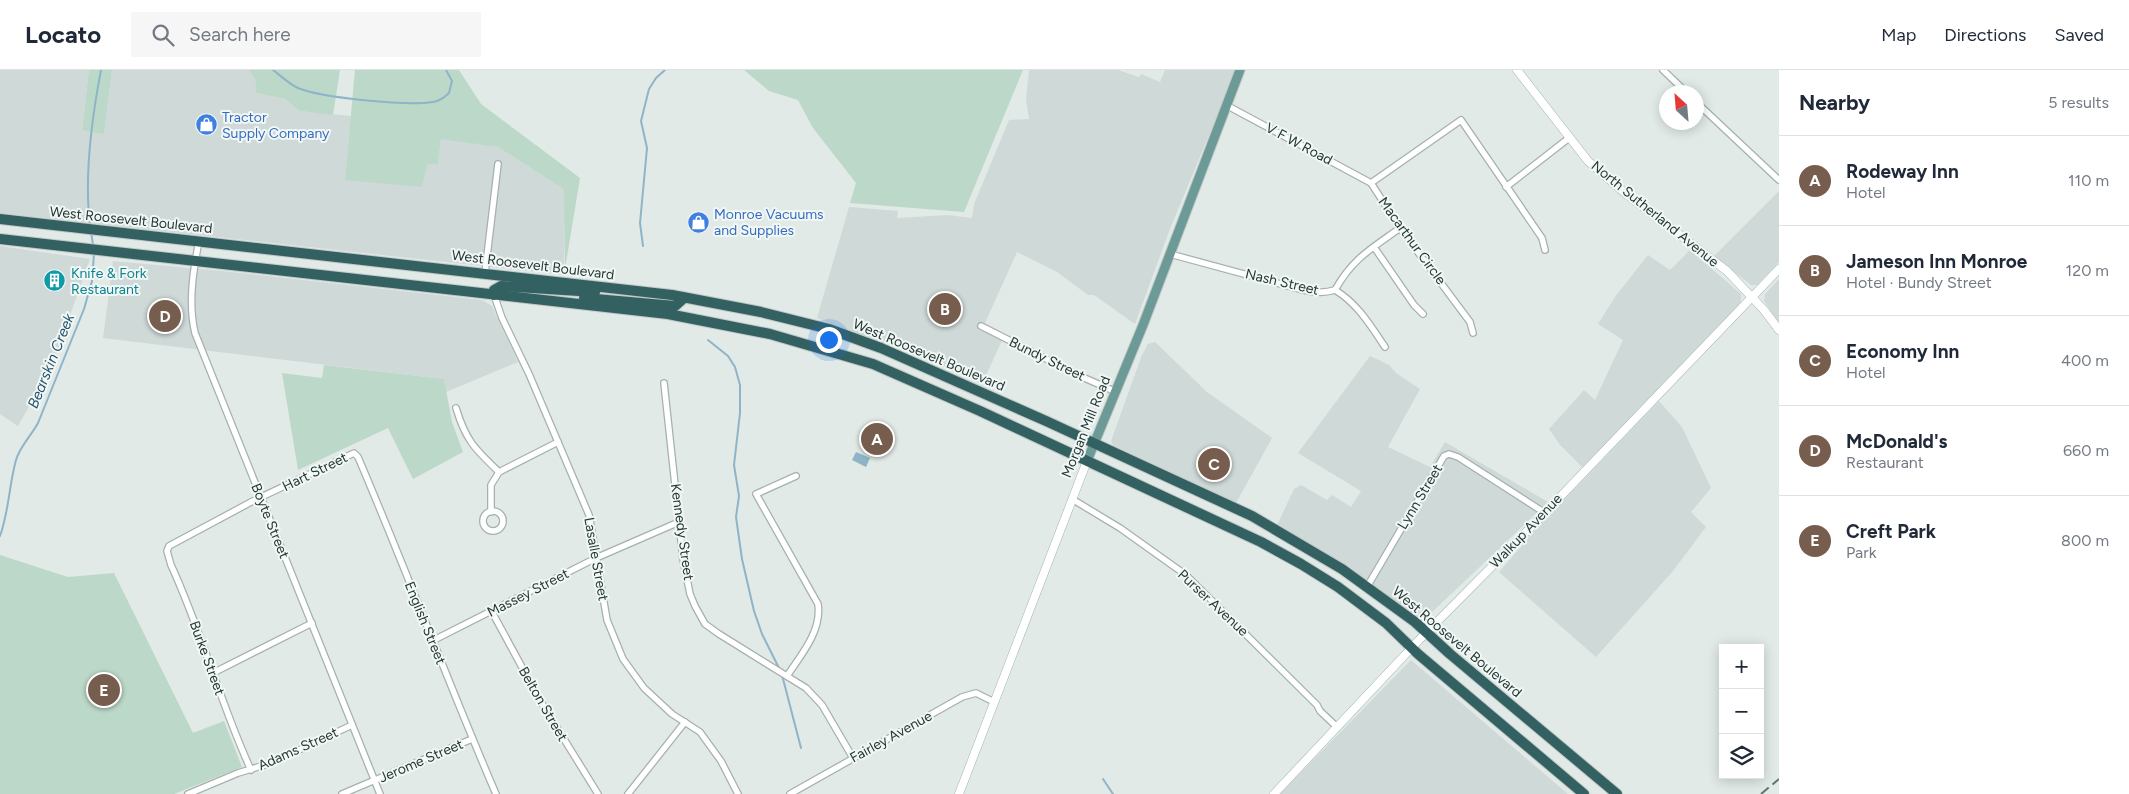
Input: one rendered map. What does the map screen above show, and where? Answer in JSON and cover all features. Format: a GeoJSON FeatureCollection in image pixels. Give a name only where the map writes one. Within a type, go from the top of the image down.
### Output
{"type":"FeatureCollection","features":[{"type":"Feature","properties":{"kind":"highway","name":"West Roosevelt Boulevard"},"geometry":{"type":"LineString","coordinates":[[0,219],[626,290],[761,312],[829,329],[911,360],[1252,516],[1337,566],[1415,622],[1450,654],[1617,794]]}},
{"type":"Feature","properties":{"kind":"highway"},"geometry":{"type":"LineString","coordinates":[[0,239],[668,314],[770,334],[872,364],[980,411],[1261,542],[1301,564],[1338,587],[1380,619],[1584,794]]}},
{"type":"Feature","properties":{"kind":"highway"},"geometry":{"type":"LineString","coordinates":[[494,295],[494,290],[501,286],[565,292],[626,290]]}},
{"type":"Feature","properties":{"kind":"highway"},"geometry":{"type":"LineString","coordinates":[[551,301],[596,298],[675,306],[684,298]]}},
{"type":"Feature","properties":{"kind":"main road","name":"Morgan Mill Road"},"geometry":{"type":"LineString","coordinates":[[1087,461],[1170,254],[1240,70]]}},
{"type":"Feature","properties":{"kind":"street","name":"North Sutherland Avenue"},"geometry":{"type":"LineString","coordinates":[[1517,70],[1569,138],[1600,173],[1722,268],[1753,298],[1779,330]]}},
{"type":"Feature","properties":{"kind":"street"},"geometry":{"type":"LineString","coordinates":[[1662,70],[1678,85]]}},
{"type":"Feature","properties":{"kind":"street","name":"V F W Road"},"geometry":{"type":"LineString","coordinates":[[1226,105],[1371,183]]}},
{"type":"Feature","properties":{"kind":"street"},"geometry":{"type":"LineString","coordinates":[[1704,110],[1779,180]]}},
{"type":"Feature","properties":{"kind":"street","name":"Macarthur Circle"},"geometry":{"type":"LineString","coordinates":[[1473,333],[1470,322],[1400,228],[1371,183],[1461,120],[1542,238],[1545,250]]}},
{"type":"Feature","properties":{"kind":"street"},"geometry":{"type":"LineString","coordinates":[[1506,187],[1569,138]]}},
{"type":"Feature","properties":{"kind":"street"},"geometry":{"type":"LineString","coordinates":[[484,273],[498,164]]}},
{"type":"Feature","properties":{"kind":"street","name":"Nash Street"},"geometry":{"type":"LineString","coordinates":[[1170,254],[1316,293],[1335,290],[1346,271],[1360,256],[1400,228]]}},
{"type":"Feature","properties":{"kind":"street","name":"Boyte Street"},"geometry":{"type":"LineString","coordinates":[[199,242],[192,296],[194,328],[380,794]]}},
{"type":"Feature","properties":{"kind":"street"},"geometry":{"type":"LineString","coordinates":[[1374,247],[1422,314]]}},
{"type":"Feature","properties":{"kind":"street","name":"Walkup Avenue"},"geometry":{"type":"LineString","coordinates":[[1274,794],[1426,632],[1545,513],[1779,269]]}},
{"type":"Feature","properties":{"kind":"street"},"geometry":{"type":"LineString","coordinates":[[1335,290],[1343,295],[1368,321],[1384,347]]}},
{"type":"Feature","properties":{"kind":"street","name":"Lasalle Street"},"geometry":{"type":"LineString","coordinates":[[494,295],[502,318],[529,374],[589,514],[607,620],[623,659],[644,688],[672,714],[700,732],[738,794]]}},
{"type":"Feature","properties":{"kind":"street","name":"Bundy Street"},"geometry":{"type":"LineString","coordinates":[[981,326],[1114,391]]}},
{"type":"Feature","properties":{"kind":"street","name":"Kennedy Street"},"geometry":{"type":"LineString","coordinates":[[664,383],[683,559],[690,594],[705,624],[806,688],[818,700],[853,758]]}},
{"type":"Feature","properties":{"kind":"street"},"geometry":{"type":"LineString","coordinates":[[456,408],[466,436],[473,447],[499,472]]}},
{"type":"Feature","properties":{"kind":"street"},"geometry":{"type":"LineString","coordinates":[[491,512],[491,485],[499,472],[558,442]]}},
{"type":"Feature","properties":{"kind":"street","name":"Hart Street"},"geometry":{"type":"LineString","coordinates":[[169,546],[261,498],[354,453]]}},
{"type":"Feature","properties":{"kind":"street","name":"English Street"},"geometry":{"type":"LineString","coordinates":[[354,453],[358,457],[381,510],[432,641],[496,794]]}},
{"type":"Feature","properties":{"kind":"street","name":"Lynn Street"},"geometry":{"type":"LineString","coordinates":[[1367,587],[1444,456],[1449,454],[1458,457],[1545,513]]}},
{"type":"Feature","properties":{"kind":"street","name":"Morgan Mill Road"},"geometry":{"type":"LineString","coordinates":[[959,794],[1087,461]]}},
{"type":"Feature","properties":{"kind":"street"},"geometry":{"type":"LineString","coordinates":[[787,676],[815,630],[820,614],[818,604],[812,592],[756,494],[796,476]]}},
{"type":"Feature","properties":{"kind":"street","name":"Purser Avenue"},"geometry":{"type":"LineString","coordinates":[[1072,499],[1120,528],[1186,575],[1337,727]]}},
{"type":"Feature","properties":{"kind":"street","name":"Massey Street"},"geometry":{"type":"LineString","coordinates":[[432,641],[596,558],[679,522]]}},
{"type":"Feature","properties":{"kind":"street","name":"Burke Street"},"geometry":{"type":"LineString","coordinates":[[169,546],[167,551],[171,565],[213,673],[227,715],[251,770]]}},
{"type":"Feature","properties":{"kind":"street","name":"Belton Street"},"geometry":{"type":"LineString","coordinates":[[492,612],[546,709],[598,794]]}},
{"type":"Feature","properties":{"kind":"street"},"geometry":{"type":"LineString","coordinates":[[213,673],[312,623]]}},
{"type":"Feature","properties":{"kind":"street","name":"Fairley Avenue"},"geometry":{"type":"LineString","coordinates":[[790,794],[969,694],[982,695],[994,702]]}},
{"type":"Feature","properties":{"kind":"street"},"geometry":{"type":"LineString","coordinates":[[628,794],[685,722]]}},
{"type":"Feature","properties":{"kind":"street","name":"Adams Street"},"geometry":{"type":"LineString","coordinates":[[188,794],[238,773],[293,754],[352,725]]}},
{"type":"Feature","properties":{"kind":"street","name":"Jerome Street"},"geometry":{"type":"LineString","coordinates":[[342,794],[472,739]]}},
{"type":"Feature","properties":{"kind":"street"},"geometry":{"type":"LineString","coordinates":[[802,788],[806,794]]}},
{"type":"Feature","properties":{"kind":"shaded area"},"geometry":{"type":"Polygon","coordinates":[[[0,70],[89,70],[82,130],[104,133],[112,70],[248,70],[255,79],[256,93],[285,99],[300,111],[351,116],[345,180],[427,163],[438,164],[441,138],[498,147],[565,189],[564,275],[0,213],[0,70]]]}},
{"type":"Feature","properties":{"kind":"shaded area"},"geometry":{"type":"Polygon","coordinates":[[[1029,70],[1118,70],[1139,77],[1141,74],[1160,82],[1165,70],[1236,70],[1170,229],[1135,324],[1094,295],[1088,295],[1057,272],[1017,252],[985,323],[1005,334],[982,384],[892,344],[861,335],[817,318],[849,207],[898,211],[897,218],[948,215],[972,218],[974,204],[1009,120],[1029,119],[1026,100],[1029,70]]]}},
{"type":"Feature","properties":{"kind":"shaded area"},"geometry":{"type":"Polygon","coordinates":[[[1779,191],[1779,262],[1757,285],[1751,285],[1714,256],[1779,191]]]}},
{"type":"Feature","properties":{"kind":"shaded area"},"geometry":{"type":"Polygon","coordinates":[[[0,246],[90,259],[52,366],[18,426],[0,414],[0,246]]]}},
{"type":"Feature","properties":{"kind":"shaded area"},"geometry":{"type":"Polygon","coordinates":[[[1690,250],[1741,294],[1738,308],[1582,467],[1560,445],[1549,429],[1584,390],[1595,400],[1623,340],[1598,324],[1615,297],[1648,255],[1670,270],[1690,250]]]}},
{"type":"Feature","properties":{"kind":"shaded area"},"geometry":{"type":"Polygon","coordinates":[[[113,261],[222,271],[482,300],[492,306],[518,362],[446,392],[444,379],[103,338],[113,261]]]}},
{"type":"Feature","properties":{"kind":"shaded area"},"geometry":{"type":"Polygon","coordinates":[[[1779,279],[1779,323],[1764,301],[1765,294],[1779,279]]]}},
{"type":"Feature","properties":{"kind":"shaded area"},"geometry":{"type":"Polygon","coordinates":[[[1155,342],[1207,392],[1272,438],[1236,503],[1113,445],[1111,441],[1142,355],[1148,344],[1155,342]]]}},
{"type":"Feature","properties":{"kind":"shaded area"},"geometry":{"type":"Polygon","coordinates":[[[1370,356],[1389,365],[1396,373],[1420,389],[1388,447],[1430,467],[1445,442],[1548,502],[1428,616],[1416,618],[1379,589],[1328,555],[1277,525],[1294,489],[1301,485],[1327,500],[1332,495],[1351,507],[1361,491],[1298,453],[1370,356]]]}},
{"type":"Feature","properties":{"kind":"shaded area"},"geometry":{"type":"Polygon","coordinates":[[[1659,401],[1682,427],[1711,488],[1691,512],[1706,527],[1673,571],[1596,657],[1499,572],[1537,528],[1659,401]]]}},
{"type":"Feature","properties":{"kind":"shaded area"},"geometry":{"type":"Polygon","coordinates":[[[1411,660],[1568,794],[1280,794],[1411,660]]]}},
{"type":"Feature","properties":{"kind":"green space"},"geometry":{"type":"Polygon","coordinates":[[[89,70],[112,70],[104,134],[82,130],[89,70]]]}},
{"type":"Feature","properties":{"kind":"green space"},"geometry":{"type":"Polygon","coordinates":[[[248,70],[340,70],[333,115],[300,111],[285,99],[256,93],[255,79],[248,70]]]}},
{"type":"Feature","properties":{"kind":"green space"},"geometry":{"type":"Polygon","coordinates":[[[355,70],[459,70],[481,104],[580,178],[565,269],[564,189],[498,147],[441,139],[438,164],[427,164],[422,187],[345,180],[355,70]]]}},
{"type":"Feature","properties":{"kind":"green space"},"geometry":{"type":"Polygon","coordinates":[[[744,70],[1023,70],[964,212],[850,203],[856,183],[813,128],[798,100],[769,91],[744,70]]]}},
{"type":"Feature","properties":{"kind":"green space"},"geometry":{"type":"Polygon","coordinates":[[[324,365],[444,379],[452,422],[463,452],[413,479],[388,428],[298,470],[282,373],[322,378],[324,365]]]}},
{"type":"Feature","properties":{"kind":"green space"},"geometry":{"type":"Polygon","coordinates":[[[0,555],[68,577],[114,573],[193,733],[224,721],[242,767],[174,794],[0,794],[0,555]]]}},
{"type":"Feature","properties":{"kind":"water"},"geometry":{"type":"Polygon","coordinates":[[[856,452],[870,458],[866,467],[852,460],[856,452]]]}},
{"type":"Feature","properties":{"kind":"waterway","name":"Bearskin Creek"},"geometry":{"type":"LineString","coordinates":[[90,225],[88,167],[101,70]]}},
{"type":"Feature","properties":{"kind":"waterway","name":"Bearskin Creek"},"geometry":{"type":"LineString","coordinates":[[273,70],[298,88],[310,92],[365,100],[404,103],[433,102],[444,98],[449,93],[452,81],[446,70]]}},
{"type":"Feature","properties":{"kind":"waterway"},"geometry":{"type":"LineString","coordinates":[[643,246],[640,223],[647,148],[641,121],[649,89],[656,78],[665,70]]}},
{"type":"Feature","properties":{"kind":"waterway","name":"Bearskin Creek"},"geometry":{"type":"LineString","coordinates":[[91,232],[93,245]]}},
{"type":"Feature","properties":{"kind":"waterway","name":"Bearskin Creek"},"geometry":{"type":"LineString","coordinates":[[0,536],[16,460],[20,450],[38,423],[84,309],[92,281],[94,254]]}},
{"type":"Feature","properties":{"kind":"waterway"},"geometry":{"type":"LineString","coordinates":[[708,340],[728,356],[735,367],[740,385],[740,413],[734,465],[739,496],[736,517],[742,559],[754,611],[762,634],[779,668]]}},
{"type":"Feature","properties":{"kind":"waterway"},"geometry":{"type":"LineString","coordinates":[[782,675],[801,748]]}},
{"type":"Feature","properties":{"kind":"waterway"},"geometry":{"type":"LineString","coordinates":[[1103,779],[1113,794]]}},
{"type":"Feature","properties":{"kind":"railway"},"geometry":{"type":"LineString","coordinates":[[1761,794],[1779,779]]}},
{"type":"Feature","properties":{"kind":"place","name":"Tractor Supply Company"},"geometry":{"type":"Point","coordinates":[206,125]}},
{"type":"Feature","properties":{"kind":"place","name":"Monroe Vacuums and Supplies"},"geometry":{"type":"Point","coordinates":[698,222]}},
{"type":"Feature","properties":{"kind":"place","name":"Knife & Fork Restaurant"},"geometry":{"type":"Point","coordinates":[55,281]}},
{"type":"Feature","properties":{"kind":"place","name":"Jameson Inn Monroe"},"geometry":{"type":"Point","coordinates":[945,309]}},
{"type":"Feature","properties":{"kind":"place","name":"McDonald's"},"geometry":{"type":"Point","coordinates":[165,316]}},
{"type":"Feature","properties":{"kind":"place","name":"Rodeway Inn"},"geometry":{"type":"Point","coordinates":[877,439]}},
{"type":"Feature","properties":{"kind":"place","name":"Economy Inn"},"geometry":{"type":"Point","coordinates":[1214,464]}},
{"type":"Feature","properties":{"kind":"place","name":"Creft Park"},"geometry":{"type":"Point","coordinates":[104,690]}}]}
